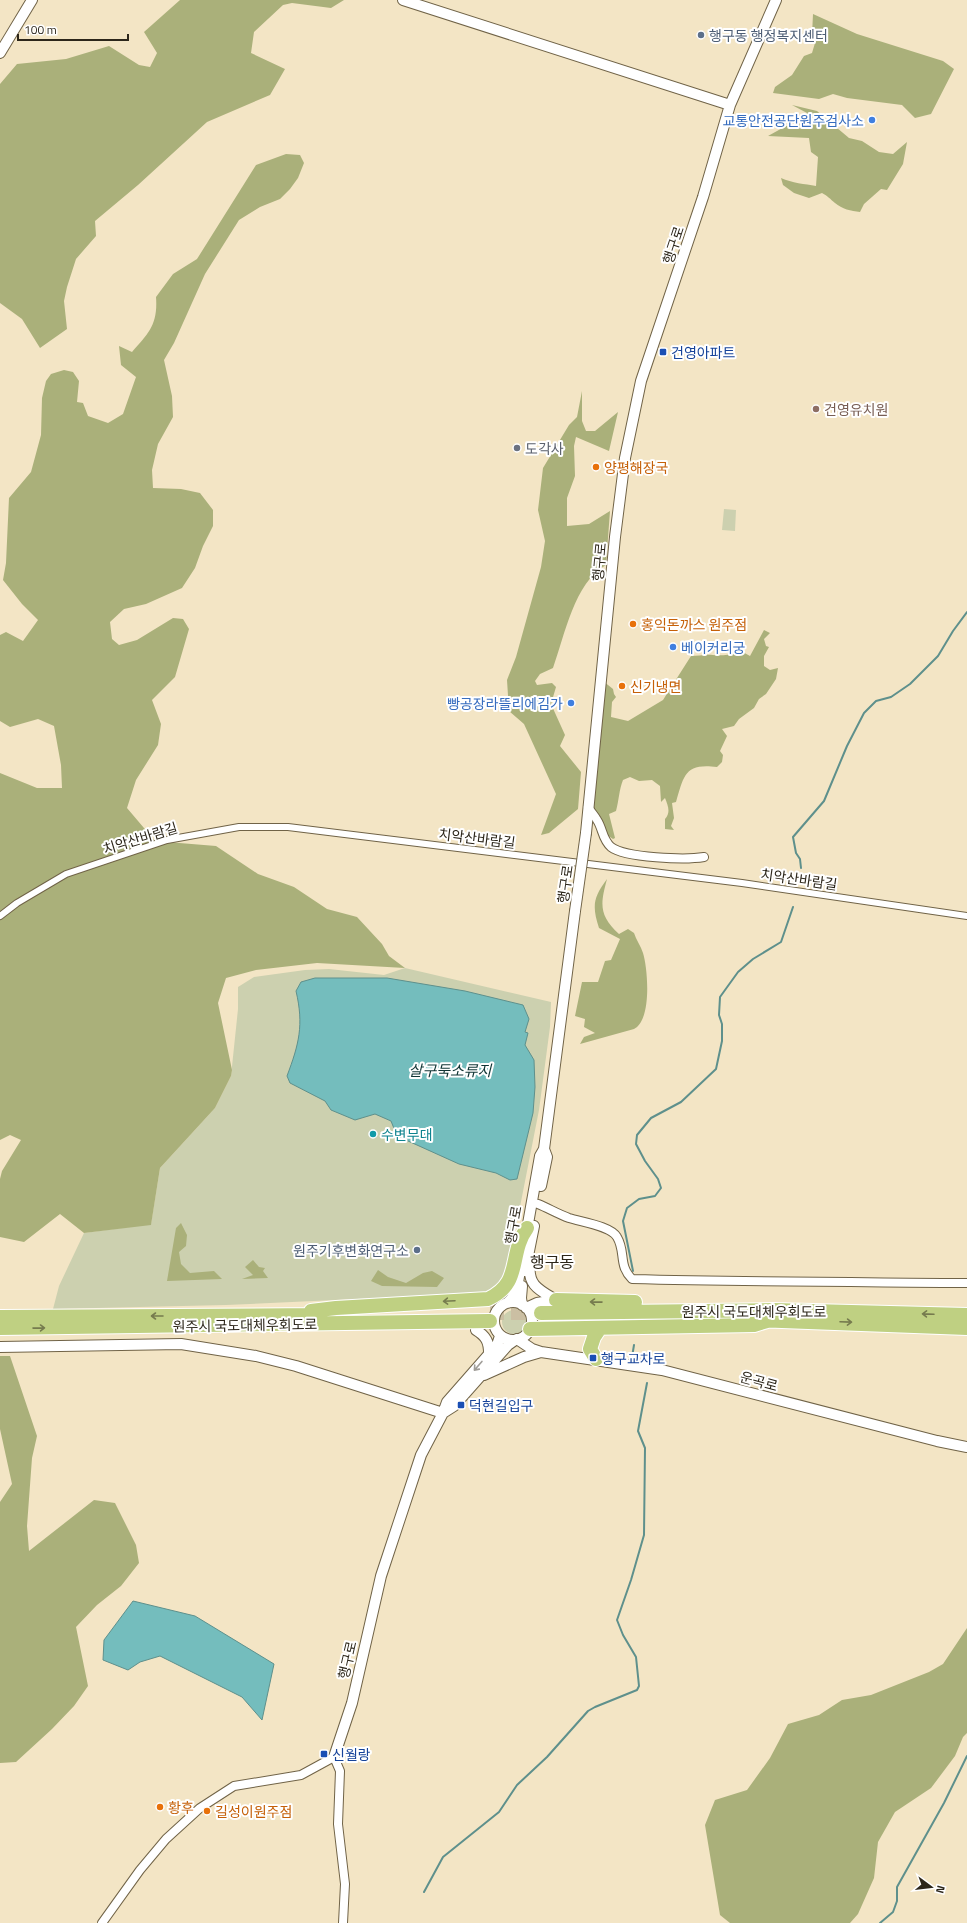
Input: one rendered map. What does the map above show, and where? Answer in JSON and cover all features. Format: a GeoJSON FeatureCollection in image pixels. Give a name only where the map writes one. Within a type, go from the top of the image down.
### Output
{"type":"FeatureCollection","features":[{"type":"Feature","properties":{"kind":"highway"},"geometry":{"type":"LineString","coordinates":[[488,1299],[498,1294],[509,1283],[522,1235],[530,1228]]}},
{"type":"Feature","properties":{"kind":"highway"},"geometry":{"type":"LineString","coordinates":[[282,1320],[336,1308],[488,1299],[505,1304]]}},
{"type":"Feature","properties":{"kind":"highway"},"geometry":{"type":"LineString","coordinates":[[556,1300],[755,1304],[773,1315]]}},
{"type":"Feature","properties":{"kind":"highway"},"geometry":{"type":"LineString","coordinates":[[535,1324],[600,1328],[754,1325],[773,1315]]}},
{"type":"Feature","properties":{"kind":"highway"},"geometry":{"type":"LineString","coordinates":[[535,1324],[773,1315],[967,1328]]}},
{"type":"Feature","properties":{"kind":"highway","name":"원주시 국도대체우회도로"},"geometry":{"type":"LineString","coordinates":[[773,1315],[967,1316]]}},
{"type":"Feature","properties":{"kind":"highway","name":"원주시 국도대체우회도로"},"geometry":{"type":"LineString","coordinates":[[0,1317],[282,1320],[494,1325]]}},
{"type":"Feature","properties":{"kind":"highway"},"geometry":{"type":"LineString","coordinates":[[282,1320],[340,1332],[476,1330]]}},
{"type":"Feature","properties":{"kind":"highway","name":"원주시 국도대체우회도로"},"geometry":{"type":"LineString","coordinates":[[0,1328],[282,1320]]}},
{"type":"Feature","properties":{"kind":"highway"},"geometry":{"type":"LineString","coordinates":[[596,1359],[590,1349],[594,1337],[600,1328]]}},
{"type":"Feature","properties":{"kind":"street"},"geometry":{"type":"LineString","coordinates":[[0,53],[30,0]]}},
{"type":"Feature","properties":{"kind":"street"},"geometry":{"type":"LineString","coordinates":[[22,14],[36,0]]}},
{"type":"Feature","properties":{"kind":"street"},"geometry":{"type":"LineString","coordinates":[[403,0],[730,105]]}},
{"type":"Feature","properties":{"kind":"street","name":"행구로"},"geometry":{"type":"LineString","coordinates":[[524,1307],[520,1295],[540,1156],[544,1150],[586,833],[615,537],[625,458],[641,381],[703,197],[730,105],[776,0]]}},
{"type":"Feature","properties":{"kind":"street"},"geometry":{"type":"LineString","coordinates":[[588,807],[598,821],[603,837],[612,847],[627,854],[692,859],[704,857]]}},
{"type":"Feature","properties":{"kind":"street","name":"치악산바람길"},"geometry":{"type":"LineString","coordinates":[[0,916],[66,874],[167,840],[239,827],[288,827],[742,883],[967,916]]}},
{"type":"Feature","properties":{"kind":"street","name":"행구로"},"geometry":{"type":"LineString","coordinates":[[505,1304],[512,1299],[516,1292],[530,1228],[538,1204],[547,1157],[544,1150]]}},
{"type":"Feature","properties":{"kind":"street"},"geometry":{"type":"LineString","coordinates":[[538,1204],[568,1218],[606,1229],[616,1235],[621,1246],[625,1273],[632,1279],[740,1282],[805,1281],[967,1283]]}},
{"type":"Feature","properties":{"kind":"street"},"geometry":{"type":"LineString","coordinates":[[530,1228],[534,1237],[529,1275],[540,1291],[556,1300]]}},
{"type":"Feature","properties":{"kind":"street"},"geometry":{"type":"LineString","coordinates":[[524,1307],[556,1300]]}},
{"type":"Feature","properties":{"kind":"street"},"geometry":{"type":"LineString","coordinates":[[535,1324],[524,1307],[516,1303],[505,1304],[496,1312],[494,1317],[494,1325],[510,1340],[516,1340],[541,1352]]}},
{"type":"Feature","properties":{"kind":"street"},"geometry":{"type":"LineString","coordinates":[[0,1347],[181,1344],[256,1356],[296,1366],[443,1413],[454,1406],[508,1345],[535,1324]]}},
{"type":"Feature","properties":{"kind":"street"},"geometry":{"type":"LineString","coordinates":[[535,1324],[528,1339],[541,1352]]}},
{"type":"Feature","properties":{"kind":"street"},"geometry":{"type":"LineString","coordinates":[[476,1330],[494,1325]]}},
{"type":"Feature","properties":{"kind":"street","name":"행구로"},"geometry":{"type":"LineString","coordinates":[[334,1757],[352,1703],[381,1576],[421,1455],[443,1413],[447,1402],[489,1353],[498,1345],[494,1325]]}},
{"type":"Feature","properties":{"kind":"street"},"geometry":{"type":"LineString","coordinates":[[476,1330],[482,1334],[488,1342],[489,1353]]}},
{"type":"Feature","properties":{"kind":"street"},"geometry":{"type":"LineString","coordinates":[[480,1378],[524,1357],[541,1352]]}},
{"type":"Feature","properties":{"kind":"street","name":"운곡로"},"geometry":{"type":"LineString","coordinates":[[541,1352],[662,1370],[929,1439],[967,1447]]}},
{"type":"Feature","properties":{"kind":"street"},"geometry":{"type":"LineString","coordinates":[[102,1923],[140,1870],[166,1839],[200,1808],[234,1786],[301,1775],[334,1757],[340,1771],[338,1824],[344,1884],[344,1923]]}},
{"type":"Feature","properties":{"kind":"green space"},"geometry":{"type":"Polygon","coordinates":[[[180,0],[344,0],[331,8],[292,3],[283,5],[254,32],[251,53],[285,69],[270,95],[207,122],[138,185],[95,221],[96,236],[76,259],[67,287],[64,301],[67,329],[40,348],[22,319],[0,303],[0,84],[17,64],[66,59],[109,46],[139,65],[150,67],[157,53],[144,32],[180,0]]]}},
{"type":"Feature","properties":{"kind":"green space"},"geometry":{"type":"Polygon","coordinates":[[[813,14],[857,34],[943,61],[954,69],[931,114],[915,118],[902,105],[847,98],[833,94],[819,99],[773,93],[775,87],[792,75],[804,56],[812,53],[815,43],[812,35],[813,14]]]}},
{"type":"Feature","properties":{"kind":"green space"},"geometry":{"type":"Polygon","coordinates":[[[792,105],[817,111],[849,138],[862,141],[879,152],[893,154],[907,142],[903,164],[887,190],[881,189],[864,204],[860,212],[841,207],[822,193],[809,198],[794,193],[783,185],[781,178],[816,186],[818,157],[811,152],[809,138],[768,136],[786,126],[803,124],[807,113],[792,105]]]}},
{"type":"Feature","properties":{"kind":"green space"},"geometry":{"type":"Polygon","coordinates":[[[286,154],[300,155],[304,163],[298,178],[280,199],[260,207],[239,220],[205,274],[174,343],[164,360],[172,396],[173,417],[158,444],[152,470],[153,488],[181,489],[200,493],[213,510],[213,526],[203,546],[195,568],[182,588],[146,604],[124,609],[110,622],[112,639],[119,645],[137,640],[173,618],[183,619],[189,629],[175,677],[152,700],[161,724],[158,745],[136,780],[127,808],[155,841],[216,846],[258,874],[294,887],[327,909],[357,917],[382,944],[389,956],[405,968],[317,963],[256,970],[226,978],[218,1003],[232,1070],[231,1076],[215,1108],[160,1168],[151,1225],[84,1233],[60,1214],[24,1242],[0,1237],[0,1179],[2,1171],[21,1140],[10,1135],[0,1140],[0,773],[37,788],[62,788],[61,765],[54,726],[38,719],[10,727],[0,721],[0,635],[6,632],[23,641],[38,620],[22,604],[3,580],[6,563],[9,498],[31,472],[41,435],[42,398],[46,381],[51,374],[64,370],[73,372],[79,381],[77,402],[83,403],[88,416],[108,423],[123,414],[136,377],[121,365],[119,346],[132,352],[148,333],[154,321],[156,297],[173,274],[197,259],[256,165],[286,154]]]}},
{"type":"Feature","properties":{"kind":"green space"},"geometry":{"type":"Polygon","coordinates":[[[582,391],[582,421],[586,431],[595,431],[618,412],[609,451],[576,437],[574,446],[575,476],[567,498],[567,526],[589,524],[610,511],[606,565],[595,573],[578,597],[553,668],[540,674],[535,681],[537,685],[552,683],[556,687],[551,704],[565,735],[560,746],[581,772],[578,809],[549,833],[541,835],[556,794],[524,724],[509,711],[507,680],[516,657],[541,567],[545,541],[538,510],[543,468],[569,425],[577,417],[582,391]]]}},
{"type":"Feature","properties":{"kind":"green space"},"geometry":{"type":"Polygon","coordinates":[[[724,509],[736,510],[735,531],[722,530],[724,509]]]}},
{"type":"Feature","properties":{"kind":"green space"},"geometry":{"type":"Polygon","coordinates":[[[764,630],[770,633],[764,639],[766,646],[769,647],[764,656],[764,666],[770,670],[778,668],[776,679],[766,694],[759,699],[754,708],[739,719],[734,726],[722,729],[727,736],[720,751],[723,755],[722,762],[717,767],[706,766],[692,769],[684,778],[676,802],[672,803],[674,818],[671,826],[674,830],[665,829],[665,819],[668,814],[668,809],[665,798],[661,802],[660,786],[652,780],[639,781],[630,777],[623,780],[616,811],[609,814],[615,838],[613,839],[607,835],[591,807],[603,681],[613,689],[616,697],[612,702],[611,717],[628,721],[663,700],[691,656],[724,655],[741,651],[750,656],[764,630]]]}},
{"type":"Feature","properties":{"kind":"green space"},"geometry":{"type":"Polygon","coordinates":[[[607,879],[602,903],[603,909],[612,927],[619,934],[628,929],[634,933],[641,948],[645,960],[646,970],[646,1005],[644,1016],[640,1024],[634,1029],[580,1044],[584,1037],[595,1033],[584,1027],[585,1019],[575,1016],[582,982],[598,982],[605,961],[611,960],[620,939],[599,928],[595,914],[596,897],[607,879]]]}},
{"type":"Feature","properties":{"kind":"green space"},"geometry":{"type":"Polygon","coordinates":[[[405,968],[551,1002],[550,1027],[539,1110],[518,1217],[504,1277],[501,1283],[488,1293],[226,1305],[53,1309],[59,1286],[84,1233],[151,1224],[160,1168],[215,1108],[231,1076],[238,1009],[238,987],[254,977],[305,970],[329,969],[384,975],[405,968]]]}},
{"type":"Feature","properties":{"kind":"green space"},"geometry":{"type":"Polygon","coordinates":[[[181,1223],[187,1235],[186,1246],[179,1252],[181,1264],[190,1273],[214,1271],[222,1279],[167,1281],[176,1228],[181,1223]]]}},
{"type":"Feature","properties":{"kind":"green space"},"geometry":{"type":"Polygon","coordinates":[[[253,1260],[259,1267],[265,1268],[263,1271],[268,1278],[242,1279],[253,1275],[245,1267],[253,1260]]]}},
{"type":"Feature","properties":{"kind":"green space"},"geometry":{"type":"Polygon","coordinates":[[[378,1270],[388,1277],[406,1283],[423,1273],[432,1271],[444,1278],[437,1287],[382,1286],[371,1281],[378,1270]]]}},
{"type":"Feature","properties":{"kind":"green space"},"geometry":{"type":"Polygon","coordinates":[[[514,1310],[519,1311],[525,1317],[525,1327],[519,1333],[514,1334],[509,1333],[503,1327],[502,1322],[503,1317],[509,1311],[514,1310]]]}},
{"type":"Feature","properties":{"kind":"green space"},"geometry":{"type":"Polygon","coordinates":[[[0,1356],[10,1356],[37,1436],[32,1458],[27,1526],[29,1551],[94,1500],[115,1503],[136,1545],[139,1563],[121,1586],[97,1605],[76,1627],[88,1686],[74,1706],[52,1729],[16,1762],[0,1763],[0,1502],[12,1484],[0,1429],[0,1356]]]}},
{"type":"Feature","properties":{"kind":"green space"},"geometry":{"type":"Polygon","coordinates":[[[967,1628],[967,1733],[963,1737],[955,1756],[931,1788],[895,1812],[878,1842],[874,1878],[858,1914],[850,1923],[730,1923],[720,1915],[705,1825],[715,1800],[747,1790],[770,1758],[788,1724],[819,1715],[842,1700],[871,1695],[929,1672],[943,1664],[967,1628]]]}},
{"type":"Feature","properties":{"kind":"water","name":"살구둑소류지"},"geometry":{"type":"Polygon","coordinates":[[[315,978],[387,978],[465,991],[523,1005],[529,1019],[525,1032],[528,1033],[525,1045],[534,1060],[535,1087],[533,1113],[517,1179],[510,1180],[496,1173],[459,1164],[397,1136],[391,1121],[375,1114],[355,1120],[331,1110],[325,1101],[290,1083],[287,1076],[295,1054],[300,1024],[300,1014],[296,991],[301,982],[315,978]]]}},
{"type":"Feature","properties":{"kind":"water"},"geometry":{"type":"Polygon","coordinates":[[[133,1601],[195,1616],[274,1664],[262,1720],[242,1697],[160,1656],[140,1662],[128,1670],[103,1660],[104,1640],[133,1601]]]}},
{"type":"Feature","properties":{"kind":"waterway"},"geometry":{"type":"LineString","coordinates":[[801,868],[800,859],[796,853],[793,837],[824,801],[847,746],[864,713],[876,701],[891,697],[910,684],[938,656],[953,631],[967,612]]}},
{"type":"Feature","properties":{"kind":"waterway"},"geometry":{"type":"LineString","coordinates":[[633,1271],[623,1221],[627,1208],[639,1199],[655,1196],[661,1188],[658,1179],[645,1161],[636,1144],[637,1135],[651,1118],[681,1102],[716,1069],[722,1041],[722,1024],[719,1015],[720,997],[738,972],[753,959],[781,942],[793,907]]}},
{"type":"Feature","properties":{"kind":"waterway"},"geometry":{"type":"LineString","coordinates":[[632,1357],[634,1345]]}},
{"type":"Feature","properties":{"kind":"waterway"},"geometry":{"type":"LineString","coordinates":[[424,1892],[443,1857],[499,1812],[517,1785],[547,1757],[588,1711],[637,1690],[639,1686],[636,1657],[623,1635],[617,1620],[631,1580],[644,1535],[645,1448],[638,1431],[647,1383]]}},
{"type":"Feature","properties":{"kind":"waterway"},"geometry":{"type":"LineString","coordinates":[[880,1923],[893,1912],[897,1901],[897,1887],[944,1803],[967,1756]]}},
{"type":"Feature","properties":{"kind":"tunnel"},"geometry":{"type":"LineString","coordinates":[[490,1313],[541,1313]]}},
{"type":"Feature","properties":{"kind":"place","name":"행구동 행정복지센터"},"geometry":{"type":"Point","coordinates":[701,35]}},
{"type":"Feature","properties":{"kind":"place","name":"교통안전공단원주검사소"},"geometry":{"type":"Point","coordinates":[872,120]}},
{"type":"Feature","properties":{"kind":"place","name":"건영아파트"},"geometry":{"type":"Point","coordinates":[663,352]}},
{"type":"Feature","properties":{"kind":"place","name":"건영유치원"},"geometry":{"type":"Point","coordinates":[816,409]}},
{"type":"Feature","properties":{"kind":"place","name":"도각사"},"geometry":{"type":"Point","coordinates":[517,448]}},
{"type":"Feature","properties":{"kind":"place","name":"양평해장국"},"geometry":{"type":"Point","coordinates":[596,467]}},
{"type":"Feature","properties":{"kind":"place","name":"홍익돈까스 원주점"},"geometry":{"type":"Point","coordinates":[633,624]}},
{"type":"Feature","properties":{"kind":"place","name":"베이커리궁"},"geometry":{"type":"Point","coordinates":[673,647]}},
{"type":"Feature","properties":{"kind":"place","name":"신기냉면"},"geometry":{"type":"Point","coordinates":[622,686]}},
{"type":"Feature","properties":{"kind":"place","name":"빵공장라뜰리에김가"},"geometry":{"type":"Point","coordinates":[571,703]}},
{"type":"Feature","properties":{"kind":"place","name":"수변무대"},"geometry":{"type":"Point","coordinates":[373,1134]}},
{"type":"Feature","properties":{"kind":"place","name":"원주기후변화연구소"},"geometry":{"type":"Point","coordinates":[417,1250]}},
{"type":"Feature","properties":{"kind":"place","name":"행구교차로"},"geometry":{"type":"Point","coordinates":[593,1358]}},
{"type":"Feature","properties":{"kind":"place","name":"덕현길입구"},"geometry":{"type":"Point","coordinates":[461,1405]}},
{"type":"Feature","properties":{"kind":"place","name":"신월랑"},"geometry":{"type":"Point","coordinates":[324,1754]}},
{"type":"Feature","properties":{"kind":"place","name":"황후"},"geometry":{"type":"Point","coordinates":[160,1807]}},
{"type":"Feature","properties":{"kind":"place","name":"길성이원주점"},"geometry":{"type":"Point","coordinates":[207,1811]}},
{"type":"Feature","properties":{"kind":"district","name":"행구동"},"geometry":{"type":"Point","coordinates":[552,1262]}}]}
